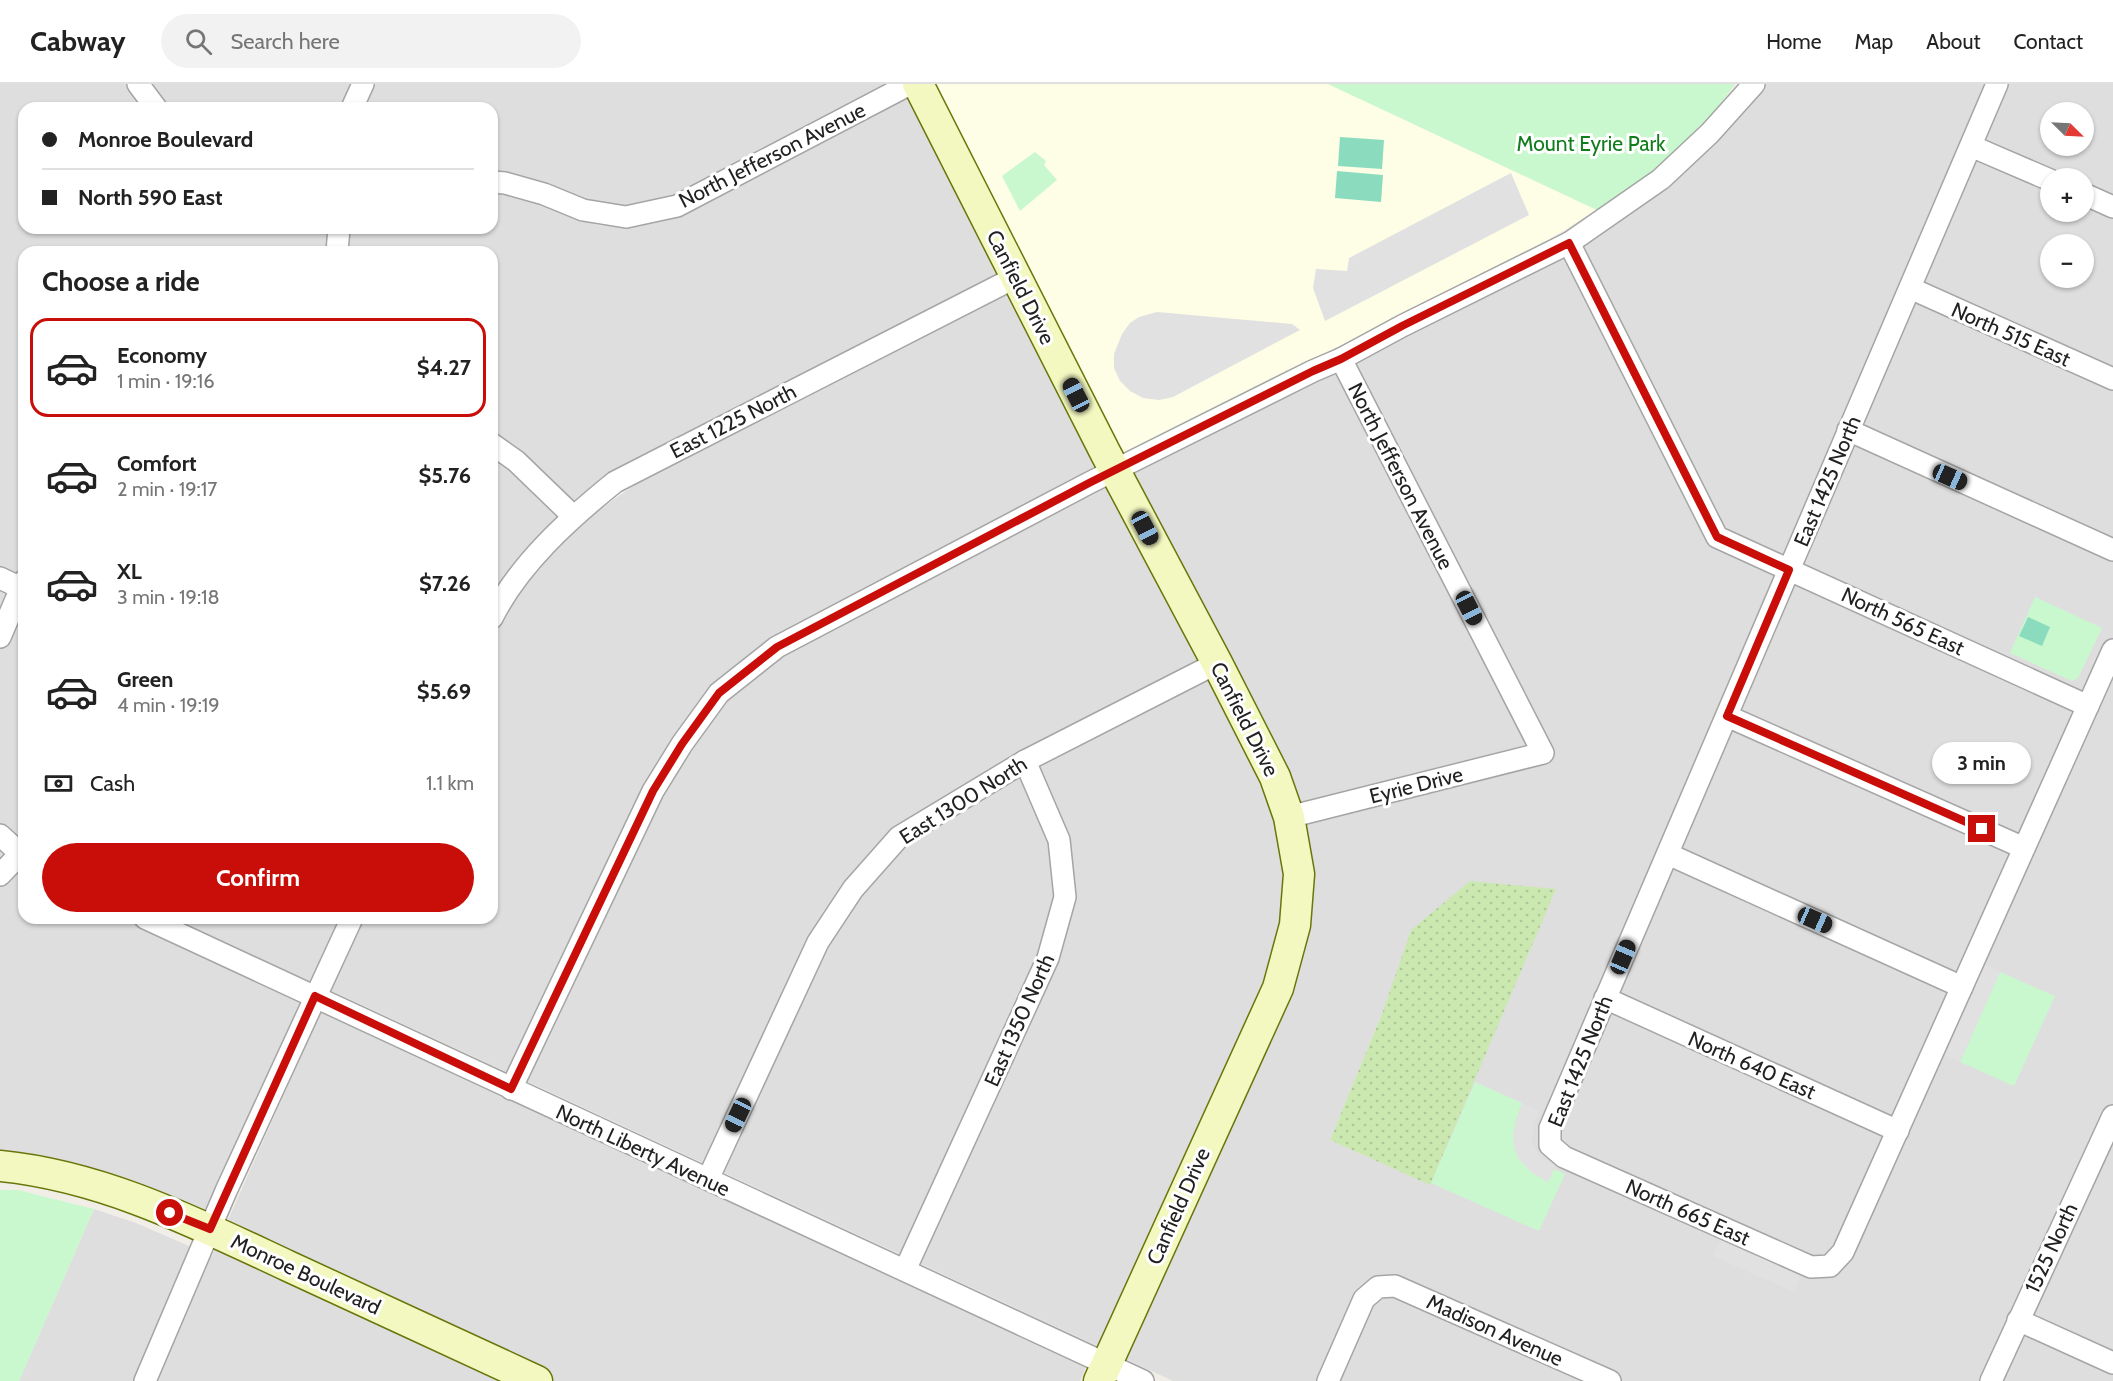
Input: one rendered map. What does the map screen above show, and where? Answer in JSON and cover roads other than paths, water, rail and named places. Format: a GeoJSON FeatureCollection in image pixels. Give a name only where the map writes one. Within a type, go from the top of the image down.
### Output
{"type":"FeatureCollection","features":[{"type":"Feature","properties":{"kind":"street"},"geometry":{"type":"LineString","coordinates":[[138,84],[152,102]]}},
{"type":"Feature","properties":{"kind":"street"},"geometry":{"type":"LineString","coordinates":[[355,102],[363,84]]}},
{"type":"Feature","properties":{"kind":"street","name":"North Jefferson Avenue"},"geometry":{"type":"LineString","coordinates":[[498,182],[544,194],[583,210],[626,217],[677,206],[910,84]]}},
{"type":"Feature","properties":{"kind":"street","name":"Canfield Drive"},"geometry":{"type":"LineString","coordinates":[[918,84],[1114,470],[1275,777],[1289,817],[1299,874],[1295,925],[1278,988],[1103,1372]]}},
{"type":"Feature","properties":{"kind":"street"},"geometry":{"type":"LineString","coordinates":[[511,1089],[653,791],[682,744],[719,693],[777,647],[1114,470],[1341,359],[1569,243],[1661,180],[1710,133],[1754,84]]}},
{"type":"Feature","properties":{"kind":"street","name":"East 1425 North"},"geometry":{"type":"LineString","coordinates":[[1550,1145],[1550,1128],[1997,84]]}},
{"type":"Feature","properties":{"kind":"street"},"geometry":{"type":"LineString","coordinates":[[1971,146],[2040,176]]}},
{"type":"Feature","properties":{"kind":"street"},"geometry":{"type":"LineString","coordinates":[[2094,198],[2113,207]]}},
{"type":"Feature","properties":{"kind":"street","name":"North 565 East"},"geometry":{"type":"LineString","coordinates":[[1569,243],[1717,537],[2088,706]]}},
{"type":"Feature","properties":{"kind":"street","name":"East 1225 North"},"geometry":{"type":"LineString","coordinates":[[498,609],[527,565],[573,516],[615,482],[1016,277]]}},
{"type":"Feature","properties":{"kind":"street","name":"North 515 East"},"geometry":{"type":"LineString","coordinates":[[1910,288],[2113,380]]}},
{"type":"Feature","properties":{"kind":"street","name":"North Jefferson Avenue"},"geometry":{"type":"LineString","coordinates":[[1341,359],[1543,753]]}},
{"type":"Feature","properties":{"kind":"street"},"geometry":{"type":"LineString","coordinates":[[1848,430],[2113,550]]}},
{"type":"Feature","properties":{"kind":"street"},"geometry":{"type":"LineString","coordinates":[[498,448],[516,461],[573,516]]}},
{"type":"Feature","properties":{"kind":"street"},"geometry":{"type":"LineString","coordinates":[[0,578],[18,584]]}},
{"type":"Feature","properties":{"kind":"street"},"geometry":{"type":"LineString","coordinates":[[0,637],[18,594]]}},
{"type":"Feature","properties":{"kind":"street"},"geometry":{"type":"LineString","coordinates":[[1898,1131],[2113,650]]}},
{"type":"Feature","properties":{"kind":"street","name":"East 1300 North"},"geometry":{"type":"LineString","coordinates":[[708,1179],[818,942],[853,889],[899,837],[1025,761],[1217,663]]}},
{"type":"Feature","properties":{"kind":"street"},"geometry":{"type":"LineString","coordinates":[[1727,716],[2024,848]]}},
{"type":"Feature","properties":{"kind":"street","name":"Eyrie Drive"},"geometry":{"type":"LineString","coordinates":[[1289,817],[1543,753]]}},
{"type":"Feature","properties":{"kind":"street","name":"East 1350 North"},"geometry":{"type":"LineString","coordinates":[[905,1270],[1048,958],[1065,897],[1059,840],[1025,761]]}},
{"type":"Feature","properties":{"kind":"street"},"geometry":{"type":"LineString","coordinates":[[0,835],[18,852]]}},
{"type":"Feature","properties":{"kind":"street"},"geometry":{"type":"LineString","coordinates":[[1668,854],[1962,987]]}},
{"type":"Feature","properties":{"kind":"street"},"geometry":{"type":"LineString","coordinates":[[0,875],[18,859]]}},
{"type":"Feature","properties":{"kind":"street","name":"North Liberty Avenue"},"geometry":{"type":"LineString","coordinates":[[158,924],[905,1270],[1103,1372],[1143,1381]]}},
{"type":"Feature","properties":{"kind":"street"},"geometry":{"type":"LineString","coordinates":[[145,1381],[210,1229],[348,924]]}},
{"type":"Feature","properties":{"kind":"street","name":"North 640 East"},"geometry":{"type":"LineString","coordinates":[[1605,998],[1898,1131]]}},
{"type":"Feature","properties":{"kind":"street","name":"1525 North"},"geometry":{"type":"LineString","coordinates":[[1991,1381],[2113,1116]]}},
{"type":"Feature","properties":{"kind":"street","name":"North 665 East"},"geometry":{"type":"LineString","coordinates":[[1550,1145],[1564,1157],[1811,1268],[1830,1266],[1844,1252],[1898,1131]]}},
{"type":"Feature","properties":{"kind":"street","name":"Monroe Boulevard"},"geometry":{"type":"LineString","coordinates":[[0,1166],[73,1179],[130,1196],[210,1229],[537,1381]]}},
{"type":"Feature","properties":{"kind":"street","name":"Madison Avenue"},"geometry":{"type":"LineString","coordinates":[[1328,1381],[1364,1299],[1378,1287],[1395,1286],[1610,1381]]}},
{"type":"Feature","properties":{"kind":"street"},"geometry":{"type":"LineString","coordinates":[[2018,1320],[2113,1363]]}},
{"type":"Feature","properties":{"kind":"park label","name":"Mount Eyrie Park"},"geometry":{"type":"Point","coordinates":[1591,143]}}]}
